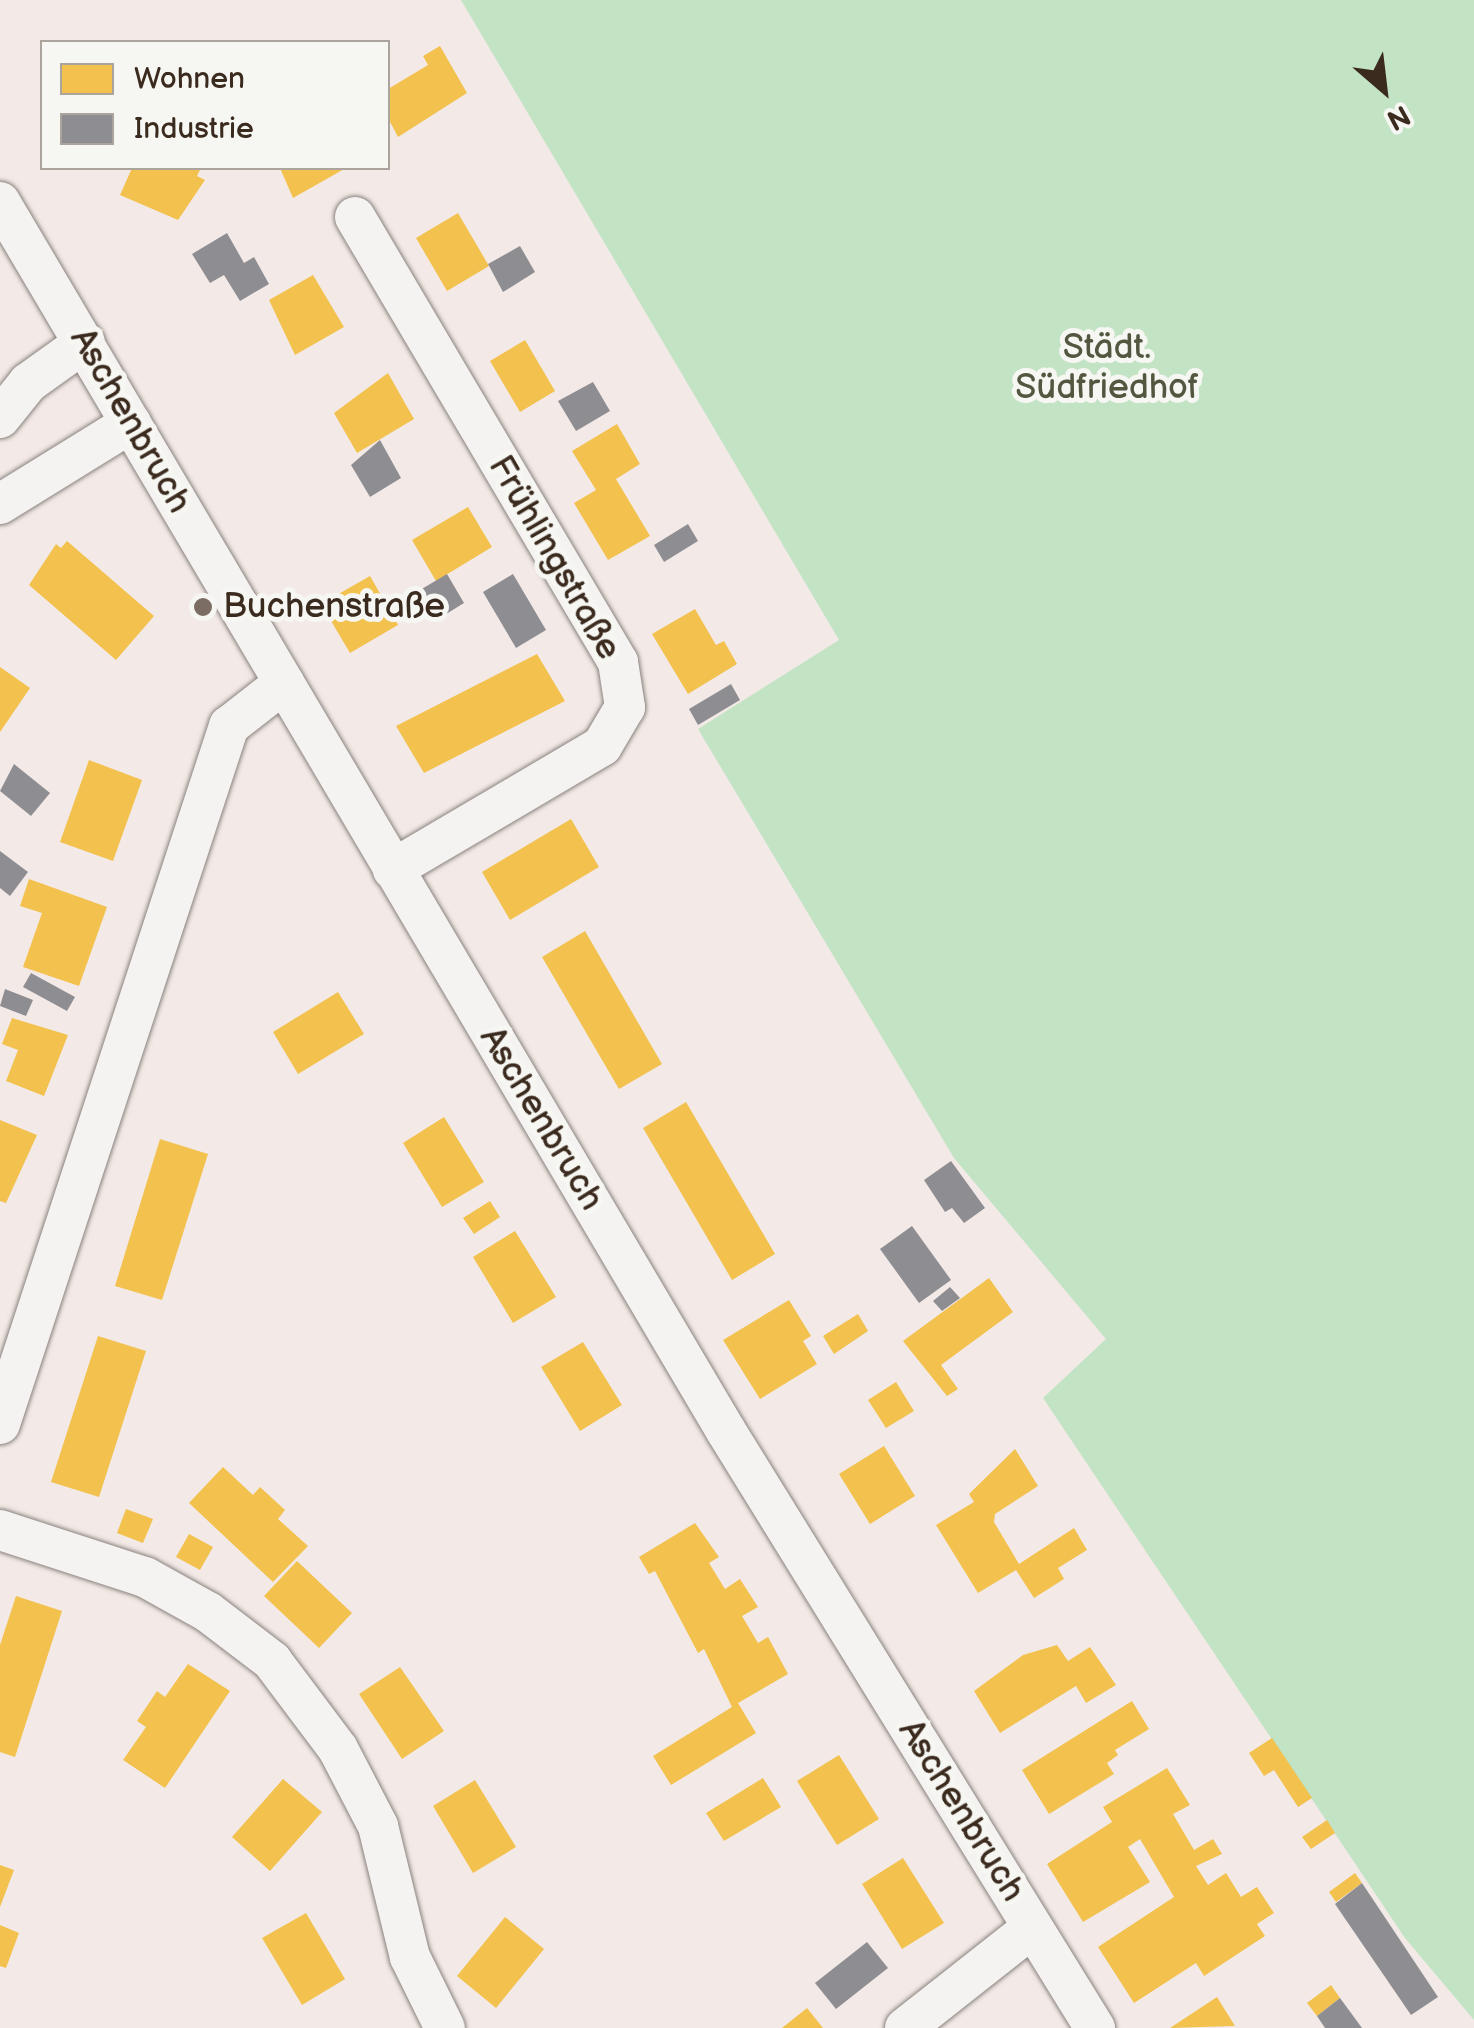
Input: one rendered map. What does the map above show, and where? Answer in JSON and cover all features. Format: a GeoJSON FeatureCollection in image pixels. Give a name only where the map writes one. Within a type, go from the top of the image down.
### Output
{"type":"FeatureCollection","features":[{"type":"Feature","properties":{"kind":"street","name":"Aschenbruch"},"geometry":{"type":"LineString","coordinates":[[0,202],[726,1431],[1094,2028]]}},
{"type":"Feature","properties":{"kind":"street","name":"Frühlingstraße"},"geometry":{"type":"LineString","coordinates":[[355,217],[618,662],[625,707],[602,746],[393,868]]}},
{"type":"Feature","properties":{"kind":"street"},"geometry":{"type":"LineString","coordinates":[[0,418],[28,382],[85,342]]}},
{"type":"Feature","properties":{"kind":"street"},"geometry":{"type":"LineString","coordinates":[[0,504],[131,423]]}},
{"type":"Feature","properties":{"kind":"street"},"geometry":{"type":"LineString","coordinates":[[0,1424],[229,726],[284,683]]}},
{"type":"Feature","properties":{"kind":"street"},"geometry":{"type":"LineString","coordinates":[[0,1530],[145,1577],[208,1612],[272,1662],[338,1748],[378,1826],[410,1957],[445,2028]]}},
{"type":"Feature","properties":{"kind":"street"},"geometry":{"type":"LineString","coordinates":[[906,2028],[1032,1928]]}},
{"type":"Feature","properties":{"kind":"green space","name":"Städt. Südfriedhof"},"geometry":{"type":"Polygon","coordinates":[[[461,0],[1474,0],[1474,2020],[1405,1938],[1043,1398],[1106,1339],[954,1158],[698,729],[839,640],[461,0]]]}},
{"type":"Feature","properties":{"kind":"building: Wohnen"},"geometry":{"type":"Polygon","coordinates":[[[440,46],[467,93],[398,137],[390,122],[390,88],[428,65],[423,56],[440,46]]]}},
{"type":"Feature","properties":{"kind":"building: Wohnen"},"geometry":{"type":"Polygon","coordinates":[[[131,170],[200,170],[197,176],[205,180],[178,220],[120,195],[131,170]]]}},
{"type":"Feature","properties":{"kind":"building: Wohnen"},"geometry":{"type":"Polygon","coordinates":[[[281,170],[342,170],[293,198],[281,170]]]}},
{"type":"Feature","properties":{"kind":"building: Wohnen"},"geometry":{"type":"Polygon","coordinates":[[[458,213],[489,266],[447,291],[416,238],[458,213]]]}},
{"type":"Feature","properties":{"kind":"building: Wohnen"},"geometry":{"type":"Polygon","coordinates":[[[313,275],[344,327],[295,355],[269,300],[313,275]]]}},
{"type":"Feature","properties":{"kind":"building: Wohnen"},"geometry":{"type":"Polygon","coordinates":[[[525,340],[555,391],[520,412],[490,361],[525,340]]]}},
{"type":"Feature","properties":{"kind":"building: Wohnen"},"geometry":{"type":"Polygon","coordinates":[[[388,373],[414,419],[357,453],[334,413],[388,373]]]}},
{"type":"Feature","properties":{"kind":"building: Wohnen"},"geometry":{"type":"Polygon","coordinates":[[[617,424],[640,464],[616,479],[650,536],[608,560],[574,503],[596,490],[572,451],[617,424]]]}},
{"type":"Feature","properties":{"kind":"building: Wohnen"},"geometry":{"type":"Polygon","coordinates":[[[468,507],[492,547],[436,581],[412,540],[468,507]]]}},
{"type":"Feature","properties":{"kind":"building: Wohnen"},"geometry":{"type":"Polygon","coordinates":[[[67,541],[154,616],[116,660],[29,585],[56,544],[61,548],[67,541]]]}},
{"type":"Feature","properties":{"kind":"building: Wohnen"},"geometry":{"type":"Polygon","coordinates":[[[370,576],[398,625],[350,653],[321,604],[370,576]]]}},
{"type":"Feature","properties":{"kind":"building: Wohnen"},"geometry":{"type":"Polygon","coordinates":[[[695,609],[716,645],[724,641],[737,664],[688,694],[652,634],[695,609]]]}},
{"type":"Feature","properties":{"kind":"building: Wohnen"},"geometry":{"type":"Polygon","coordinates":[[[537,654],[565,701],[424,773],[396,726],[537,654]]]}},
{"type":"Feature","properties":{"kind":"building: Wohnen"},"geometry":{"type":"Polygon","coordinates":[[[0,667],[30,688],[0,732],[0,667]]]}},
{"type":"Feature","properties":{"kind":"building: Wohnen"},"geometry":{"type":"Polygon","coordinates":[[[89,760],[142,780],[113,861],[60,842],[89,760]]]}},
{"type":"Feature","properties":{"kind":"building: Wohnen"},"geometry":{"type":"Polygon","coordinates":[[[571,819],[599,867],[510,920],[482,872],[571,819]]]}},
{"type":"Feature","properties":{"kind":"building: Wohnen"},"geometry":{"type":"Polygon","coordinates":[[[29,879],[107,907],[79,986],[23,967],[42,913],[20,906],[29,879]]]}},
{"type":"Feature","properties":{"kind":"building: Wohnen"},"geometry":{"type":"Polygon","coordinates":[[[585,931],[662,1064],[619,1089],[542,957],[585,931]]]}},
{"type":"Feature","properties":{"kind":"building: Wohnen"},"geometry":{"type":"Polygon","coordinates":[[[338,992],[364,1034],[298,1074],[273,1032],[338,992]]]}},
{"type":"Feature","properties":{"kind":"building: Wohnen"},"geometry":{"type":"Polygon","coordinates":[[[12,1018],[68,1035],[44,1096],[6,1081],[18,1050],[2,1044],[12,1018]]]}},
{"type":"Feature","properties":{"kind":"building: Wohnen"},"geometry":{"type":"Polygon","coordinates":[[[686,1102],[775,1254],[732,1280],[643,1128],[686,1102]]]}},
{"type":"Feature","properties":{"kind":"building: Wohnen"},"geometry":{"type":"Polygon","coordinates":[[[444,1117],[484,1182],[442,1207],[403,1143],[444,1117]]]}},
{"type":"Feature","properties":{"kind":"building: Wohnen"},"geometry":{"type":"Polygon","coordinates":[[[0,1120],[37,1135],[6,1203],[0,1201],[0,1120]]]}},
{"type":"Feature","properties":{"kind":"building: Wohnen"},"geometry":{"type":"Polygon","coordinates":[[[160,1139],[208,1154],[162,1300],[115,1286],[160,1139]]]}},
{"type":"Feature","properties":{"kind":"building: Wohnen"},"geometry":{"type":"Polygon","coordinates":[[[490,1201],[500,1217],[474,1234],[463,1218],[490,1201]]]}},
{"type":"Feature","properties":{"kind":"building: Wohnen"},"geometry":{"type":"Polygon","coordinates":[[[515,1231],[556,1297],[513,1323],[473,1257],[515,1231]]]}},
{"type":"Feature","properties":{"kind":"building: Wohnen"},"geometry":{"type":"Polygon","coordinates":[[[989,1278],[1013,1312],[941,1365],[958,1389],[947,1396],[903,1341],[989,1278]]]}},
{"type":"Feature","properties":{"kind":"building: Wohnen"},"geometry":{"type":"Polygon","coordinates":[[[789,1300],[811,1336],[803,1341],[817,1364],[760,1399],[723,1340],[789,1300]]]}},
{"type":"Feature","properties":{"kind":"building: Wohnen"},"geometry":{"type":"Polygon","coordinates":[[[858,1314],[868,1331],[834,1354],[823,1336],[858,1314]]]}},
{"type":"Feature","properties":{"kind":"building: Wohnen"},"geometry":{"type":"Polygon","coordinates":[[[98,1336],[146,1351],[99,1497],[51,1482],[98,1336]]]}},
{"type":"Feature","properties":{"kind":"building: Wohnen"},"geometry":{"type":"Polygon","coordinates":[[[583,1342],[622,1405],[580,1431],[541,1367],[583,1342]]]}},
{"type":"Feature","properties":{"kind":"building: Wohnen"},"geometry":{"type":"Polygon","coordinates":[[[896,1382],[914,1411],[886,1428],[868,1400],[896,1382]]]}},
{"type":"Feature","properties":{"kind":"building: Wohnen"},"geometry":{"type":"Polygon","coordinates":[[[884,1446],[915,1496],[870,1524],[839,1474],[884,1446]]]}},
{"type":"Feature","properties":{"kind":"building: Wohnen"},"geometry":{"type":"Polygon","coordinates":[[[1015,1449],[1038,1486],[995,1514],[994,1522],[1019,1564],[1074,1528],[1087,1550],[1058,1568],[1064,1579],[1034,1598],[1016,1570],[978,1593],[936,1525],[974,1502],[969,1494],[1015,1449]]]}},
{"type":"Feature","properties":{"kind":"building: Wohnen"},"geometry":{"type":"Polygon","coordinates":[[[223,1467],[253,1495],[260,1487],[285,1510],[278,1519],[308,1546],[273,1582],[189,1503],[223,1467]]]}},
{"type":"Feature","properties":{"kind":"building: Wohnen"},"geometry":{"type":"Polygon","coordinates":[[[126,1509],[153,1519],[143,1543],[117,1533],[126,1509]]]}},
{"type":"Feature","properties":{"kind":"building: Wohnen"},"geometry":{"type":"Polygon","coordinates":[[[695,1523],[719,1557],[709,1563],[725,1589],[740,1579],[758,1607],[742,1616],[758,1643],[768,1637],[788,1674],[738,1703],[756,1733],[671,1785],[653,1756],[732,1707],[704,1649],[698,1653],[655,1571],[649,1574],[639,1557],[695,1523]]]}},
{"type":"Feature","properties":{"kind":"building: Wohnen"},"geometry":{"type":"Polygon","coordinates":[[[189,1534],[213,1547],[200,1570],[176,1557],[189,1534]]]}},
{"type":"Feature","properties":{"kind":"building: Wohnen"},"geometry":{"type":"Polygon","coordinates":[[[297,1561],[352,1613],[319,1648],[264,1596],[297,1561]]]}},
{"type":"Feature","properties":{"kind":"building: Wohnen"},"geometry":{"type":"Polygon","coordinates":[[[16,1596],[62,1611],[15,1757],[0,1752],[0,1645],[16,1596]]]}},
{"type":"Feature","properties":{"kind":"building: Wohnen"},"geometry":{"type":"Polygon","coordinates":[[[1057,1645],[1068,1661],[1090,1647],[1116,1685],[1086,1703],[1076,1686],[1000,1733],[974,1691],[1023,1655],[1057,1645]]]}},
{"type":"Feature","properties":{"kind":"building: Wohnen"},"geometry":{"type":"Polygon","coordinates":[[[188,1664],[230,1691],[165,1788],[123,1760],[146,1727],[137,1721],[157,1691],[165,1697],[188,1664]]]}},
{"type":"Feature","properties":{"kind":"building: Wohnen"},"geometry":{"type":"Polygon","coordinates":[[[400,1667],[444,1731],[402,1759],[359,1694],[400,1667]]]}},
{"type":"Feature","properties":{"kind":"building: Wohnen"},"geometry":{"type":"Polygon","coordinates":[[[1132,1701],[1149,1729],[1115,1750],[1118,1755],[1107,1763],[1114,1774],[1049,1814],[1022,1770],[1132,1701]]]}},
{"type":"Feature","properties":{"kind":"building: Wohnen"},"geometry":{"type":"Polygon","coordinates":[[[1272,1738],[1312,1798],[1298,1807],[1274,1770],[1264,1776],[1249,1753],[1272,1738]]]}},
{"type":"Feature","properties":{"kind":"building: Wohnen"},"geometry":{"type":"Polygon","coordinates":[[[839,1755],[879,1819],[837,1845],[797,1781],[839,1755]]]}},
{"type":"Feature","properties":{"kind":"building: Wohnen"},"geometry":{"type":"Polygon","coordinates":[[[1167,1768],[1190,1805],[1173,1814],[1194,1850],[1213,1839],[1222,1854],[1196,1866],[1208,1885],[1226,1873],[1241,1897],[1257,1887],[1274,1913],[1257,1924],[1265,1936],[1204,1976],[1196,1963],[1134,2003],[1098,1947],[1174,1897],[1140,1839],[1128,1847],[1150,1882],[1083,1922],[1047,1864],[1112,1822],[1103,1807],[1167,1768]]]}},
{"type":"Feature","properties":{"kind":"building: Wohnen"},"geometry":{"type":"Polygon","coordinates":[[[763,1778],[781,1807],[724,1841],[706,1813],[763,1778]]]}},
{"type":"Feature","properties":{"kind":"building: Wohnen"},"geometry":{"type":"Polygon","coordinates":[[[283,1779],[322,1812],[270,1871],[232,1837],[283,1779]]]}},
{"type":"Feature","properties":{"kind":"building: Wohnen"},"geometry":{"type":"Polygon","coordinates":[[[475,1780],[516,1847],[473,1873],[433,1806],[475,1780]]]}},
{"type":"Feature","properties":{"kind":"building: Wohnen"},"geometry":{"type":"Polygon","coordinates":[[[1327,1820],[1335,1833],[1311,1849],[1302,1837],[1327,1820]]]}},
{"type":"Feature","properties":{"kind":"building: Wohnen"},"geometry":{"type":"Polygon","coordinates":[[[903,1858],[944,1923],[902,1949],[862,1884],[903,1858]]]}},
{"type":"Feature","properties":{"kind":"building: Wohnen"},"geometry":{"type":"Polygon","coordinates":[[[0,1865],[14,1870],[0,1907],[0,1865]]]}},
{"type":"Feature","properties":{"kind":"building: Wohnen"},"geometry":{"type":"Polygon","coordinates":[[[1355,1873],[1362,1883],[1336,1902],[1329,1892],[1355,1873]]]}},
{"type":"Feature","properties":{"kind":"building: Wohnen"},"geometry":{"type":"Polygon","coordinates":[[[306,1913],[345,1979],[302,2005],[262,1938],[306,1913]]]}},
{"type":"Feature","properties":{"kind":"building: Wohnen"},"geometry":{"type":"Polygon","coordinates":[[[505,1917],[544,1949],[496,2008],[457,1976],[505,1917]]]}},
{"type":"Feature","properties":{"kind":"building: Wohnen"},"geometry":{"type":"Polygon","coordinates":[[[0,1925],[19,1933],[6,1968],[0,1966],[0,1925]]]}},
{"type":"Feature","properties":{"kind":"building: Wohnen"},"geometry":{"type":"Polygon","coordinates":[[[1331,1985],[1340,1998],[1317,2016],[1307,2003],[1331,1985]]]}},
{"type":"Feature","properties":{"kind":"building: Wohnen"},"geometry":{"type":"Polygon","coordinates":[[[1217,1997],[1235,2026],[1170,2028],[1217,1997]]]}},
{"type":"Feature","properties":{"kind":"building: Wohnen"},"geometry":{"type":"Polygon","coordinates":[[[807,2008],[823,2028],[782,2028],[807,2008]]]}},
{"type":"Feature","properties":{"kind":"building: Industrie"},"geometry":{"type":"Polygon","coordinates":[[[227,233],[244,263],[254,257],[269,284],[240,301],[224,275],[210,283],[192,254],[227,233]]]}},
{"type":"Feature","properties":{"kind":"building: Industrie"},"geometry":{"type":"Polygon","coordinates":[[[520,246],[535,272],[503,292],[488,264],[520,246]]]}},
{"type":"Feature","properties":{"kind":"building: Industrie"},"geometry":{"type":"Polygon","coordinates":[[[593,382],[610,411],[576,431],[558,401],[593,382]]]}},
{"type":"Feature","properties":{"kind":"building: Industrie"},"geometry":{"type":"Polygon","coordinates":[[[380,440],[401,478],[370,497],[351,465],[380,440]]]}},
{"type":"Feature","properties":{"kind":"building: Industrie"},"geometry":{"type":"Polygon","coordinates":[[[688,524],[698,541],[664,562],[654,545],[688,524]]]}},
{"type":"Feature","properties":{"kind":"building: Industrie"},"geometry":{"type":"Polygon","coordinates":[[[447,574],[464,603],[438,619],[420,590],[447,574]]]}},
{"type":"Feature","properties":{"kind":"building: Industrie"},"geometry":{"type":"Polygon","coordinates":[[[513,574],[546,630],[516,648],[483,592],[513,574]]]}},
{"type":"Feature","properties":{"kind":"building: Industrie"},"geometry":{"type":"Polygon","coordinates":[[[731,684],[740,700],[698,725],[689,709],[731,684]]]}},
{"type":"Feature","properties":{"kind":"building: Industrie"},"geometry":{"type":"Polygon","coordinates":[[[14,764],[50,793],[31,816],[0,791],[14,764]]]}},
{"type":"Feature","properties":{"kind":"building: Industrie"},"geometry":{"type":"Polygon","coordinates":[[[0,851],[28,872],[10,896],[0,888],[0,851]]]}},
{"type":"Feature","properties":{"kind":"building: Industrie"},"geometry":{"type":"Polygon","coordinates":[[[31,973],[75,997],[67,1011],[23,987],[31,973]]]}},
{"type":"Feature","properties":{"kind":"building: Industrie"},"geometry":{"type":"Polygon","coordinates":[[[5,989],[33,1000],[26,1016],[0,1006],[5,989]]]}},
{"type":"Feature","properties":{"kind":"building: Industrie"},"geometry":{"type":"Polygon","coordinates":[[[951,1161],[985,1208],[964,1223],[952,1208],[945,1212],[924,1180],[951,1161]]]}},
{"type":"Feature","properties":{"kind":"building: Industrie"},"geometry":{"type":"Polygon","coordinates":[[[912,1226],[951,1280],[919,1303],[880,1249],[912,1226]]]}},
{"type":"Feature","properties":{"kind":"building: Industrie"},"geometry":{"type":"Polygon","coordinates":[[[950,1287],[960,1298],[942,1311],[933,1301],[950,1287]]]}},
{"type":"Feature","properties":{"kind":"building: Industrie"},"geometry":{"type":"Polygon","coordinates":[[[1362,1883],[1438,1997],[1411,2015],[1335,1904],[1362,1883]]]}},
{"type":"Feature","properties":{"kind":"building: Industrie"},"geometry":{"type":"Polygon","coordinates":[[[867,1942],[888,1968],[836,2009],[815,1983],[867,1942]]]}},
{"type":"Feature","properties":{"kind":"building: Industrie"},"geometry":{"type":"Polygon","coordinates":[[[1340,1998],[1362,2028],[1325,2028],[1317,2016],[1340,1998]]]}},
{"type":"Feature","properties":{"kind":"place","name":"Buchenstraße"},"geometry":{"type":"Point","coordinates":[203,607]}}]}
